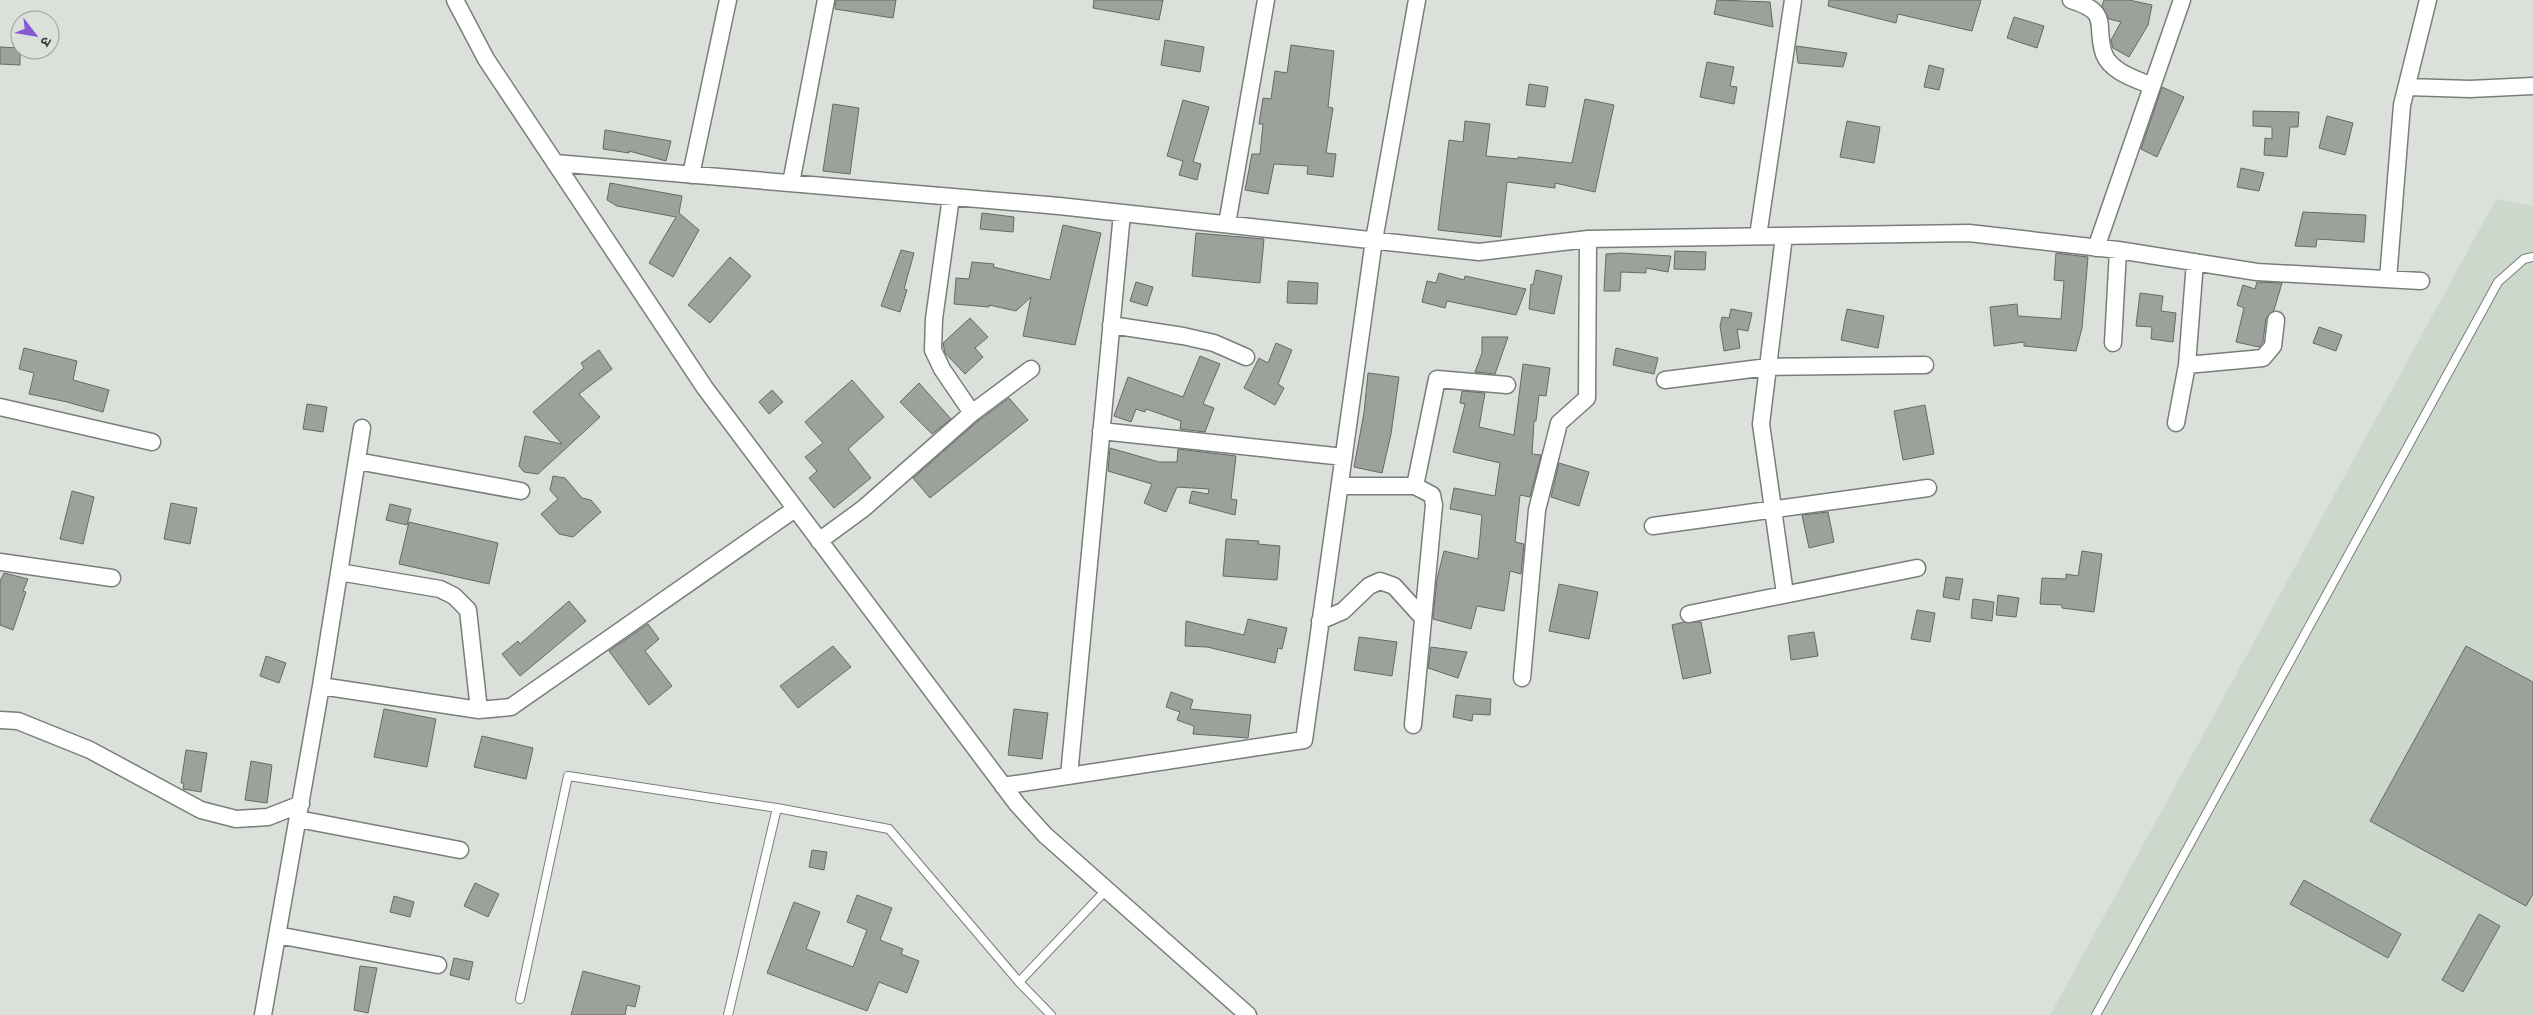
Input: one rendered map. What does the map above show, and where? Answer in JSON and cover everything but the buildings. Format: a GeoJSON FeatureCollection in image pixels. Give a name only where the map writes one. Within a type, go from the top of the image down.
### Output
{"type":"FeatureCollection","features":[{"type":"Feature","properties":{"kind":"street"},"geometry":{"type":"LineString","coordinates":[[455,0],[486,59],[705,388],[1004,786],[1045,835],[1248,1015]]}},
{"type":"Feature","properties":{"kind":"street"},"geometry":{"type":"LineString","coordinates":[[691,175],[728,0]]}},
{"type":"Feature","properties":{"kind":"street"},"geometry":{"type":"LineString","coordinates":[[791,183],[826,0]]}},
{"type":"Feature","properties":{"kind":"street"},"geometry":{"type":"LineString","coordinates":[[1227,224],[1264,0]]}},
{"type":"Feature","properties":{"kind":"street"},"geometry":{"type":"LineString","coordinates":[[1004,786],[1304,740],[1374,240],[1417,0]]}},
{"type":"Feature","properties":{"kind":"street"},"geometry":{"type":"LineString","coordinates":[[1758,236],[1794,0]]}},
{"type":"Feature","properties":{"kind":"street"},"geometry":{"type":"LineString","coordinates":[[2071,0],[2086,5],[2097,14],[2101,27],[2104,54],[2112,65],[2124,73],[2152,86]]}},
{"type":"Feature","properties":{"kind":"street"},"geometry":{"type":"LineString","coordinates":[[2096,248],[2182,0]]}},
{"type":"Feature","properties":{"kind":"street"},"geometry":{"type":"LineString","coordinates":[[2388,279],[2402,105],[2428,0]]}},
{"type":"Feature","properties":{"kind":"street"},"geometry":{"type":"LineString","coordinates":[[2407,87],[2470,89],[2533,86]]}},
{"type":"Feature","properties":{"kind":"street"},"geometry":{"type":"LineString","coordinates":[[555,163],[951,196],[1479,252],[1588,239],[1969,233],[2118,250],[2258,272],[2421,281]]}},
{"type":"Feature","properties":{"kind":"street"},"geometry":{"type":"LineString","coordinates":[[951,196],[934,319],[933,350],[942,369],[972,413]]}},
{"type":"Feature","properties":{"kind":"street"},"geometry":{"type":"LineString","coordinates":[[1069,776],[1122,213]]}},
{"type":"Feature","properties":{"kind":"street"},"geometry":{"type":"LineString","coordinates":[[1784,236],[1761,424],[1785,594]]}},
{"type":"Feature","properties":{"kind":"street"},"geometry":{"type":"LineString","coordinates":[[1522,678],[1537,510],[1560,423],[1587,398],[1588,239]]}},
{"type":"Feature","properties":{"kind":"street"},"geometry":{"type":"LineString","coordinates":[[2113,343],[2118,250]]}},
{"type":"Feature","properties":{"kind":"street"},"geometry":{"type":"LineString","coordinates":[[2176,423],[2187,365],[2195,262]]}},
{"type":"Feature","properties":{"kind":"street"},"geometry":{"type":"LineString","coordinates":[[2187,365],[2263,358],[2273,346],[2276,320]]}},
{"type":"Feature","properties":{"kind":"street"},"geometry":{"type":"LineString","coordinates":[[1111,326],[1214,343],[1246,357]]}},
{"type":"Feature","properties":{"kind":"street"},"geometry":{"type":"LineString","coordinates":[[1665,380],[1768,367],[1925,365]]}},
{"type":"Feature","properties":{"kind":"street"},"geometry":{"type":"LineString","coordinates":[[819,541],[864,508],[972,413],[1031,369]]}},
{"type":"Feature","properties":{"kind":"street"},"geometry":{"type":"LineString","coordinates":[[1415,486],[1437,379],[1507,385]]}},
{"type":"Feature","properties":{"kind":"street"},"geometry":{"type":"LineString","coordinates":[[0,407],[152,442]]}},
{"type":"Feature","properties":{"kind":"street"},"geometry":{"type":"LineString","coordinates":[[263,1015],[321,686],[362,428]]}},
{"type":"Feature","properties":{"kind":"street"},"geometry":{"type":"LineString","coordinates":[[1101,431],[1344,457]]}},
{"type":"Feature","properties":{"kind":"street"},"geometry":{"type":"LineString","coordinates":[[357,461],[521,491]]}},
{"type":"Feature","properties":{"kind":"street"},"geometry":{"type":"LineString","coordinates":[[1340,486],[1415,486],[1432,494],[1434,505],[1413,725]]}},
{"type":"Feature","properties":{"kind":"street"},"geometry":{"type":"LineString","coordinates":[[1653,526],[1928,488]]}},
{"type":"Feature","properties":{"kind":"street"},"geometry":{"type":"LineString","coordinates":[[321,686],[479,710],[511,707],[795,509]]}},
{"type":"Feature","properties":{"kind":"street"},"geometry":{"type":"LineString","coordinates":[[0,562],[112,578]]}},
{"type":"Feature","properties":{"kind":"street"},"geometry":{"type":"LineString","coordinates":[[1689,614],[1917,568]]}},
{"type":"Feature","properties":{"kind":"street"},"geometry":{"type":"LineString","coordinates":[[339,572],[440,589],[454,596],[468,610],[479,710]]}},
{"type":"Feature","properties":{"kind":"street"},"geometry":{"type":"LineString","coordinates":[[1320,621],[1343,611],[1369,586],[1380,581],[1394,586],[1423,618]]}},
{"type":"Feature","properties":{"kind":"street"},"geometry":{"type":"LineString","coordinates":[[0,720],[18,721],[90,750],[201,810],[236,819],[268,817],[299,811],[460,850]]}},
{"type":"Feature","properties":{"kind":"street"},"geometry":{"type":"LineString","coordinates":[[277,935],[438,965]]}},
{"type":"Feature","properties":{"kind":"lane"},"geometry":{"type":"LineString","coordinates":[[2096,1015],[2498,282],[2524,259],[2533,257]]}},
{"type":"Feature","properties":{"kind":"lane"},"geometry":{"type":"LineString","coordinates":[[520,999],[568,776],[777,808],[889,829],[1018,982],[1052,1015]]}},
{"type":"Feature","properties":{"kind":"lane"},"geometry":{"type":"LineString","coordinates":[[728,1015],[777,808]]}},
{"type":"Feature","properties":{"kind":"lane"},"geometry":{"type":"LineString","coordinates":[[1018,982],[1106,889]]}},
{"type":"Feature","properties":{"kind":"shaded area"},"geometry":{"type":"Polygon","coordinates":[[[2496,199],[2533,206],[2533,1015],[2050,1015],[2496,199]]]}}]}
